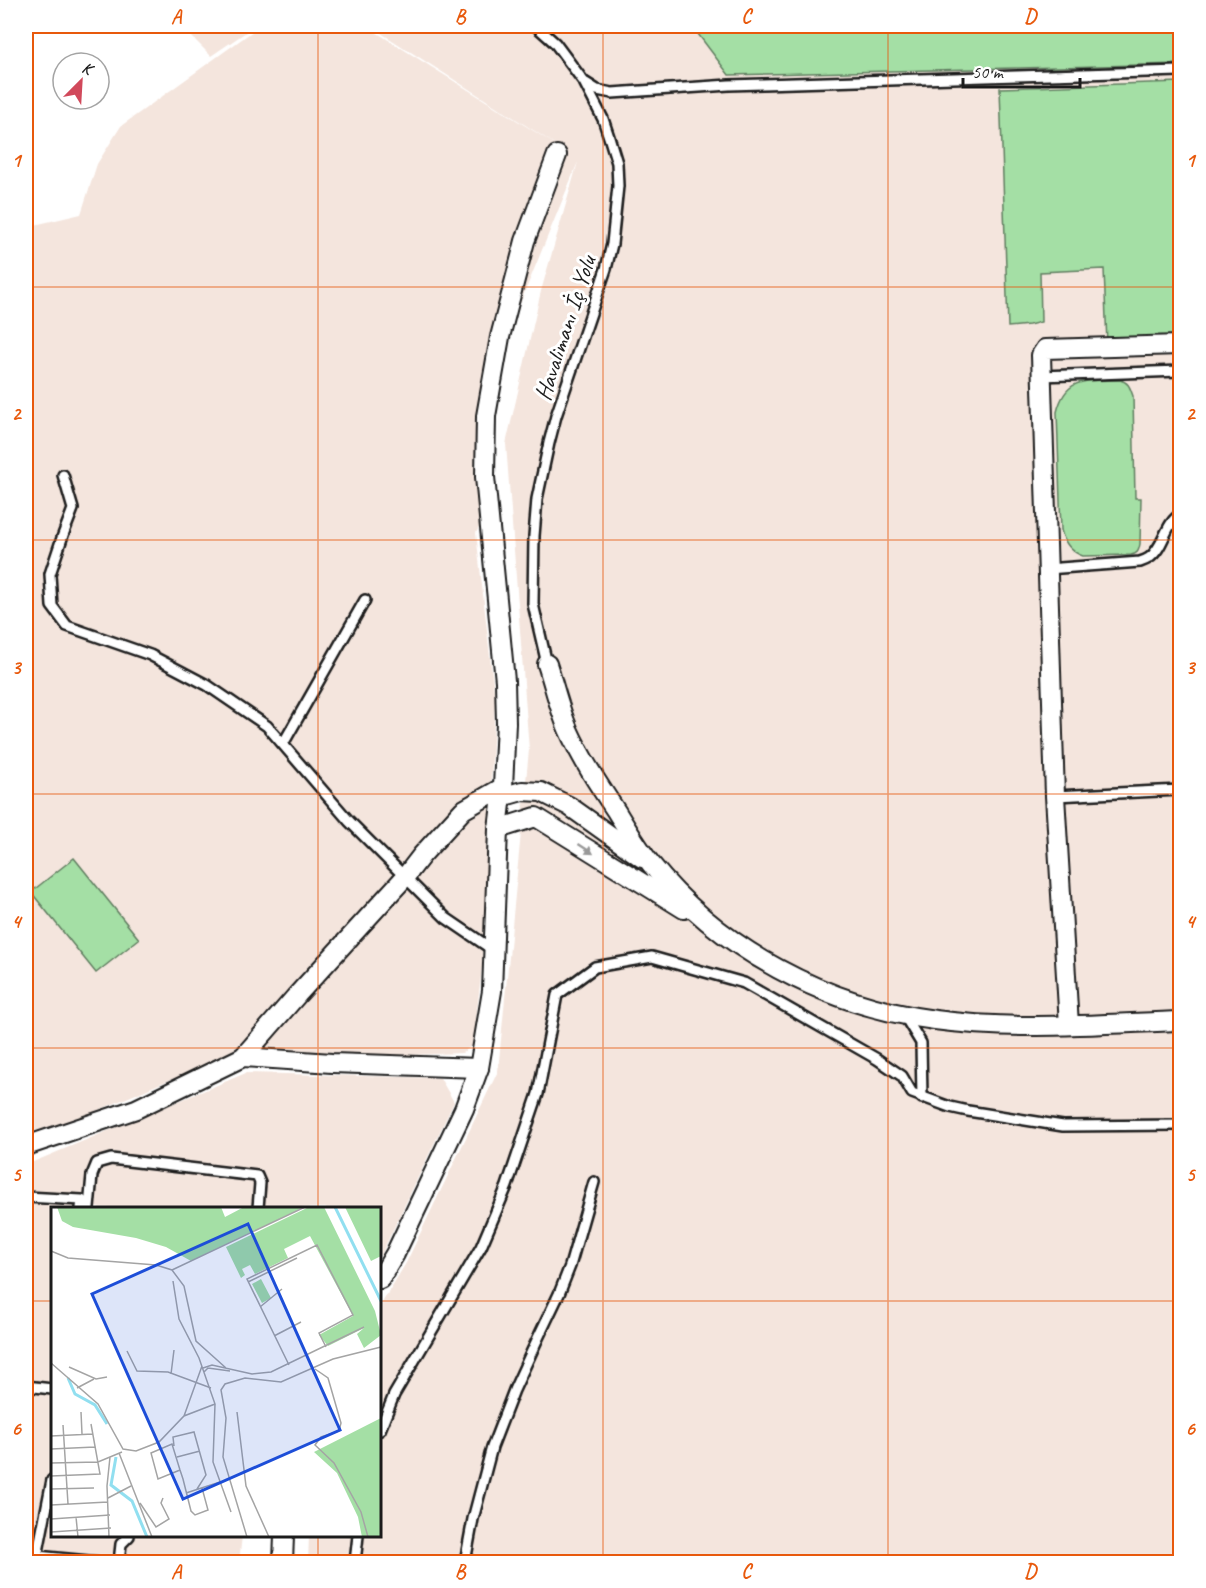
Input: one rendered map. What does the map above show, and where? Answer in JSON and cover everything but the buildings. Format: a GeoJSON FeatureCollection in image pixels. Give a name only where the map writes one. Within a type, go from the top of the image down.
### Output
{"type":"FeatureCollection","features":[{"type":"Feature","properties":{"kind":"street"},"geometry":{"type":"LineString","coordinates":[[381,1277],[395,1254],[464,1109],[479,1068],[492,991],[498,829],[506,723],[505,681],[485,477],[486,416],[500,337],[525,241],[557,155]]}},
{"type":"Feature","properties":{"kind":"street"},"geometry":{"type":"LineString","coordinates":[[1069,1025],[1055,796],[1041,355],[1044,349],[1180,345]]}},
{"type":"Feature","properties":{"kind":"street"},"geometry":{"type":"LineString","coordinates":[[547,664],[567,727],[583,761],[650,864],[714,928]]}},
{"type":"Feature","properties":{"kind":"street"},"geometry":{"type":"LineString","coordinates":[[26,1146],[136,1109],[243,1057],[463,810],[502,792],[541,792],[569,806],[650,864]]}},
{"type":"Feature","properties":{"kind":"street"},"geometry":{"type":"LineString","coordinates":[[498,829],[536,817],[714,928],[753,955],[798,979],[844,999],[888,1012],[974,1025],[1069,1025],[1180,1021]]}},
{"type":"Feature","properties":{"kind":"street"},"geometry":{"type":"LineString","coordinates":[[243,1057],[332,1063],[479,1068]]}},
{"type":"Feature","properties":{"kind":"street"},"geometry":{"type":"LineString","coordinates":[[283,1563],[284,1537]]}},
{"type":"Feature","properties":{"kind":"lane","name":"Havalimanı İç Yolu"},"geometry":{"type":"LineString","coordinates":[[536,26],[555,43],[584,82],[603,119],[617,163],[618,186],[612,243],[606,269],[556,416],[537,500],[533,604],[547,664]]}},
{"type":"Feature","properties":{"kind":"lane"},"geometry":{"type":"LineString","coordinates":[[584,82],[597,90],[612,93],[741,85],[1180,71]]}},
{"type":"Feature","properties":{"kind":"lane"},"geometry":{"type":"LineString","coordinates":[[1041,376],[1180,371]]}},
{"type":"Feature","properties":{"kind":"lane"},"geometry":{"type":"LineString","coordinates":[[63,475],[73,509],[51,574],[52,606],[67,626],[150,655],[207,685],[267,726],[349,821],[446,918],[494,950]]}},
{"type":"Feature","properties":{"kind":"lane"},"geometry":{"type":"LineString","coordinates":[[1047,569],[1140,562],[1150,558],[1158,549],[1175,518],[1180,515]]}},
{"type":"Feature","properties":{"kind":"lane"},"geometry":{"type":"LineString","coordinates":[[283,744],[365,600]]}},
{"type":"Feature","properties":{"kind":"lane"},"geometry":{"type":"LineString","coordinates":[[1055,796],[1180,790]]}},
{"type":"Feature","properties":{"kind":"lane"},"geometry":{"type":"LineString","coordinates":[[381,1428],[394,1395],[481,1247],[507,1186],[538,1094],[556,995],[595,967],[652,957],[744,983],[878,1059],[902,1076],[912,1092],[922,1098],[968,1112],[1063,1126],[1180,1125]]}},
{"type":"Feature","properties":{"kind":"lane"},"geometry":{"type":"LineString","coordinates":[[904,1014],[921,1043],[922,1098]]}},
{"type":"Feature","properties":{"kind":"lane"},"geometry":{"type":"LineString","coordinates":[[89,1207],[92,1175],[97,1163],[111,1159],[257,1176],[260,1182],[258,1207]]}},
{"type":"Feature","properties":{"kind":"lane"},"geometry":{"type":"LineString","coordinates":[[465,1563],[473,1519],[492,1447],[514,1390],[570,1266],[594,1182]]}},
{"type":"Feature","properties":{"kind":"lane"},"geometry":{"type":"LineString","coordinates":[[26,1197],[82,1200],[81,1207]]}},
{"type":"Feature","properties":{"kind":"lane"},"geometry":{"type":"LineString","coordinates":[[26,1386],[51,1389]]}},
{"type":"Feature","properties":{"kind":"lane"},"geometry":{"type":"LineString","coordinates":[[51,1485],[37,1559],[99,1563]]}},
{"type":"Feature","properties":{"kind":"lane"},"geometry":{"type":"LineString","coordinates":[[119,1563],[121,1544],[128,1537]]}},
{"type":"Feature","properties":{"kind":"lane"},"geometry":{"type":"LineString","coordinates":[[355,1563],[358,1537]]}},
{"type":"Feature","properties":{"kind":"shaded area"},"geometry":{"type":"Polygon","coordinates":[[[181,26],[255,26],[211,56],[181,26]]]}},
{"type":"Feature","properties":{"kind":"shaded area"},"geometry":{"type":"Polygon","coordinates":[[[260,26],[366,26],[569,153],[370,26],[1180,26],[1180,1562],[308,1562],[309,1537],[381,1537],[381,1304],[406,1263],[498,1071],[529,750],[506,444],[541,291],[578,162],[517,311],[498,385],[489,454],[493,503],[476,533],[495,700],[482,967],[473,1045],[462,1053],[220,1062],[159,1084],[92,1113],[43,1129],[26,1132],[26,227],[81,214],[97,164],[121,126],[260,26]]]}},
{"type":"Feature","properties":{"kind":"shaded area"},"geometry":{"type":"Polygon","coordinates":[[[246,1073],[440,1078],[454,1102],[381,1255],[381,1207],[51,1207],[51,1537],[242,1537],[239,1562],[26,1562],[26,1165],[246,1073]]]}},
{"type":"Feature","properties":{"kind":"green space"},"geometry":{"type":"Polygon","coordinates":[[[692,26],[1180,26],[1180,64],[729,75],[692,26]]]}},
{"type":"Feature","properties":{"kind":"green space"},"geometry":{"type":"Polygon","coordinates":[[[1180,82],[1180,341],[1107,344],[1104,269],[1040,272],[1041,322],[1008,327],[1000,88],[1180,82]]]}},
{"type":"Feature","properties":{"kind":"green space"},"geometry":{"type":"Polygon","coordinates":[[[1120,380],[1127,384],[1133,396],[1135,498],[1141,498],[1140,546],[1137,553],[1131,555],[1083,556],[1069,546],[1061,530],[1057,412],[1066,392],[1080,382],[1120,380]]]}},
{"type":"Feature","properties":{"kind":"green space"},"geometry":{"type":"Polygon","coordinates":[[[74,858],[139,939],[96,973],[31,892],[74,858]]]}}]}
